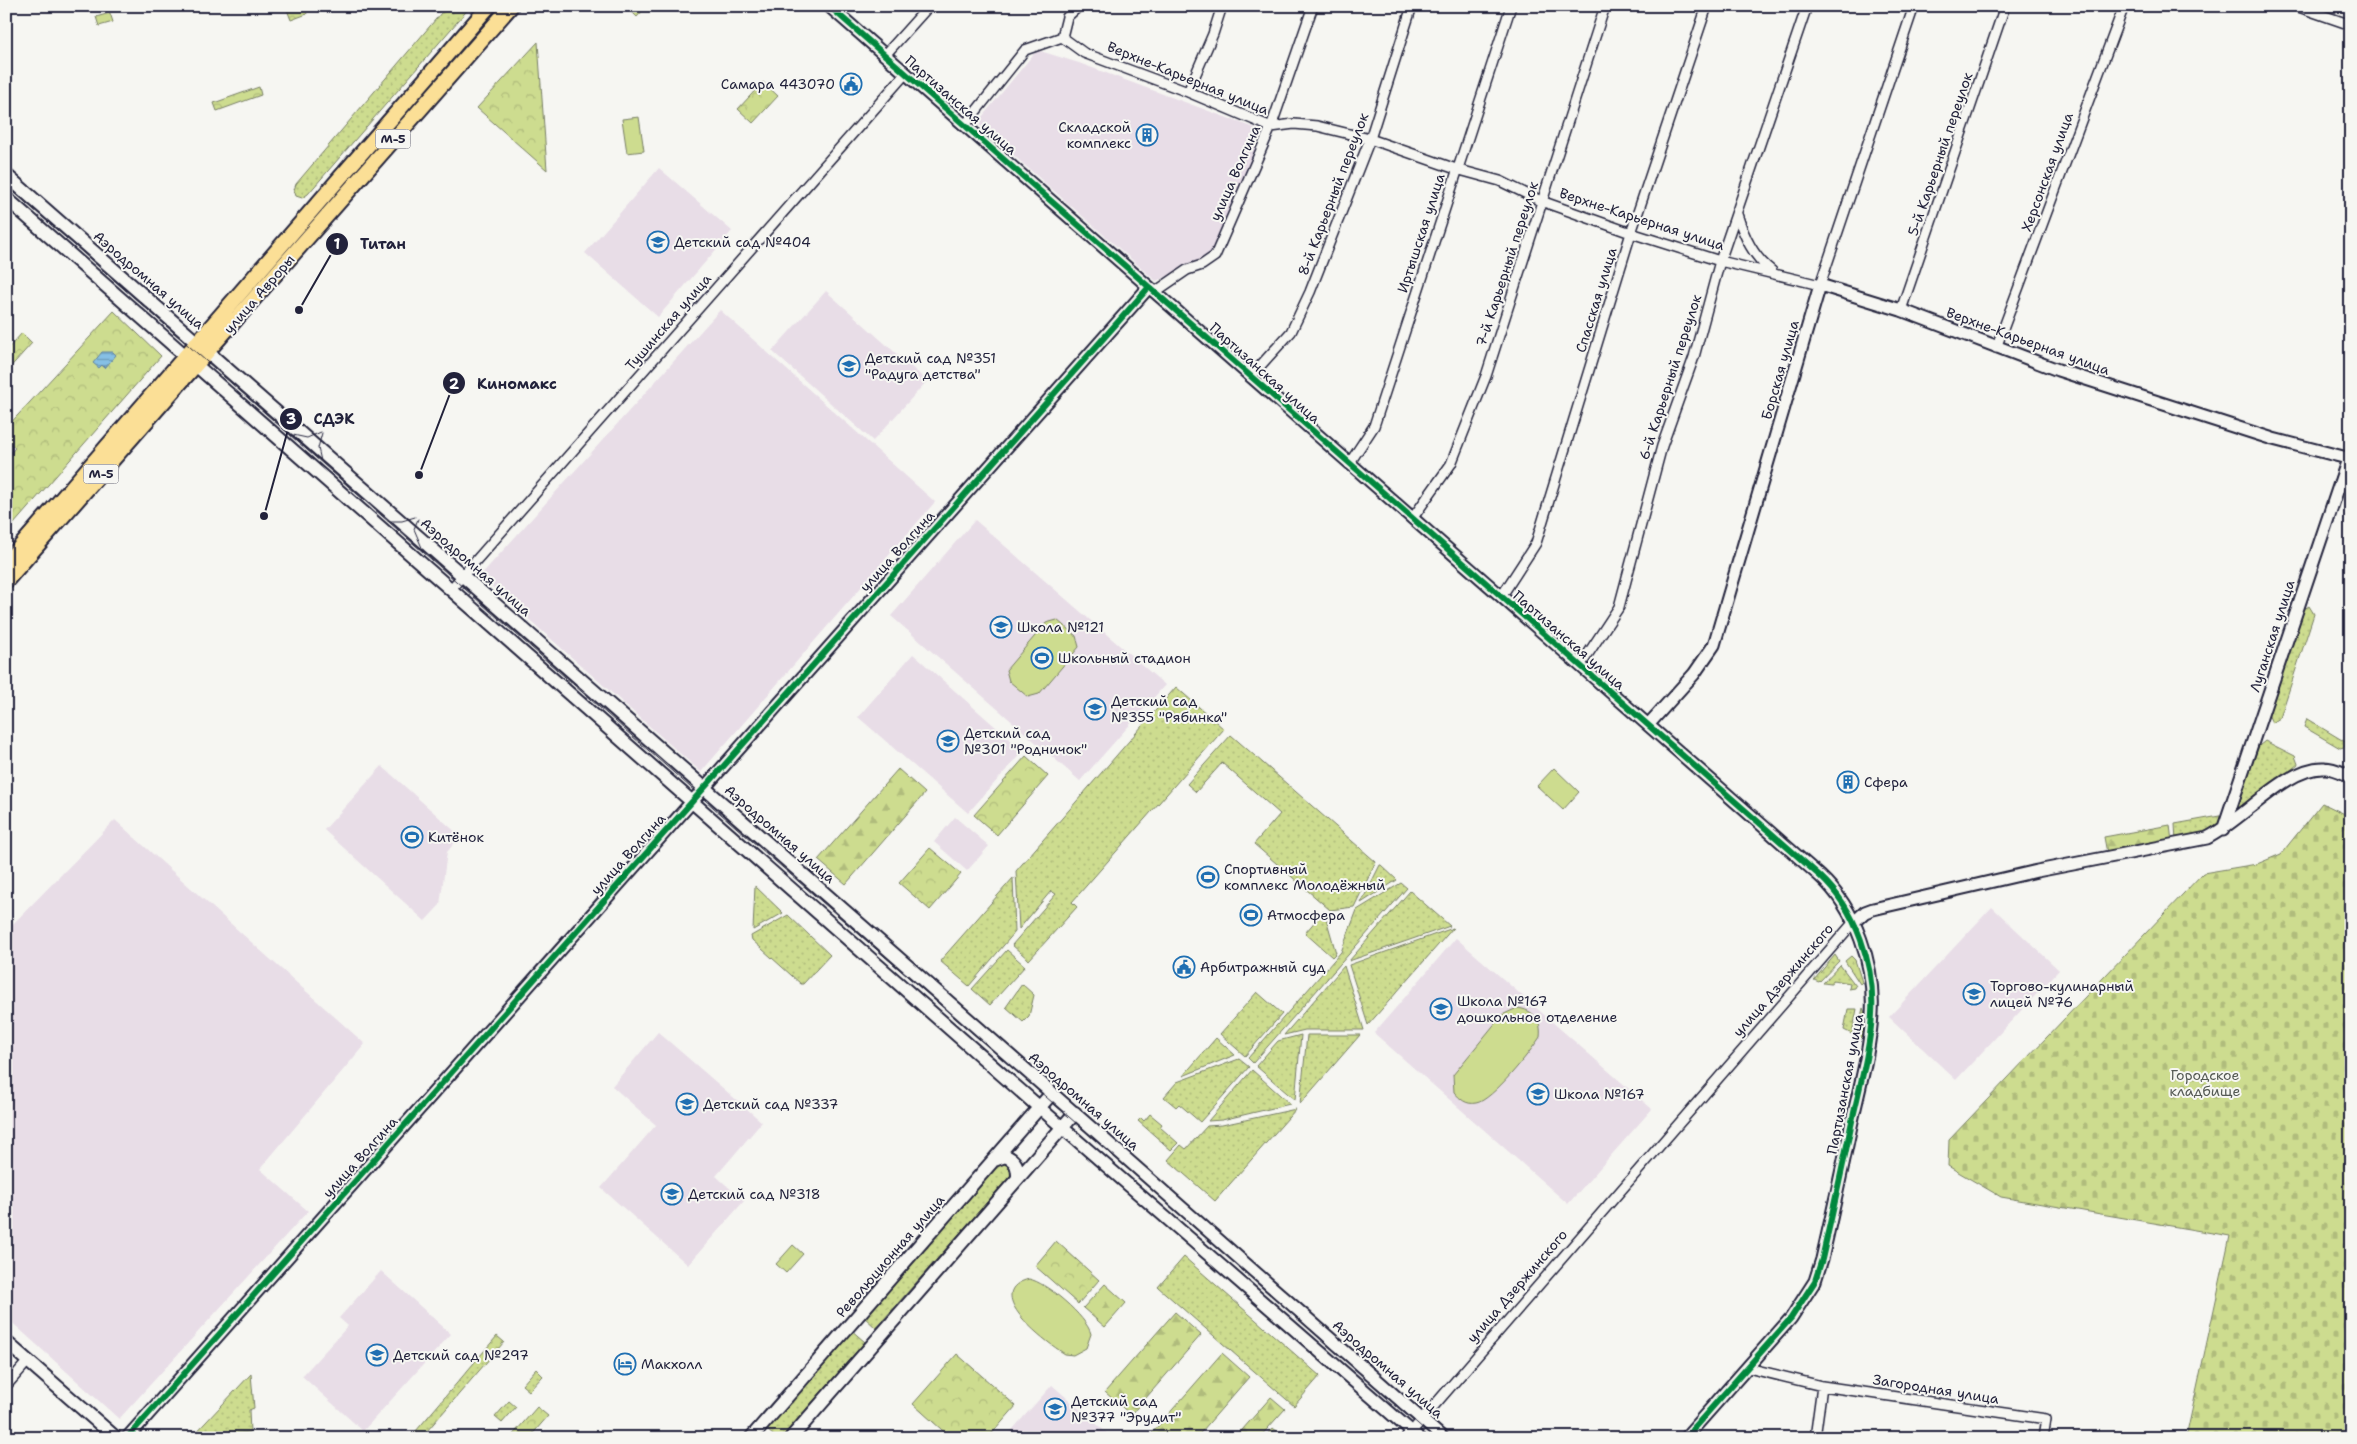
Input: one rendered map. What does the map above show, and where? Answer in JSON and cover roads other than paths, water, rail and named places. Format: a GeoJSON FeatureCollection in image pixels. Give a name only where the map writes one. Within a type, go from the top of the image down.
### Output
{"type":"FeatureCollection","features":[{"type":"Feature","properties":{"kind":"main road","name":"улица Авроры"},"geometry":{"type":"LineString","coordinates":[[6,581],[489,6]]}},
{"type":"Feature","properties":{"kind":"main road","name":"улица Авроры"},"geometry":{"type":"LineString","coordinates":[[204,347],[511,6]]}},
{"type":"Feature","properties":{"kind":"main road","name":"Аэродромная улица"},"geometry":{"type":"LineString","coordinates":[[6,175],[1052,1093]]}},
{"type":"Feature","properties":{"kind":"main road"},"geometry":{"type":"LineString","coordinates":[[6,198],[1040,1108]]}},
{"type":"Feature","properties":{"kind":"main road","name":"улица Авроры"},"geometry":{"type":"LineString","coordinates":[[6,563],[191,362]]}},
{"type":"Feature","properties":{"kind":"main road","name":"Революционная улица"},"geometry":{"type":"LineString","coordinates":[[751,1438],[1052,1093]]}},
{"type":"Feature","properties":{"kind":"main road"},"geometry":{"type":"LineString","coordinates":[[791,1438],[1075,1113]]}},
{"type":"Feature","properties":{"kind":"main road"},"geometry":{"type":"LineString","coordinates":[[994,1160],[1005,1156],[1012,1160],[1018,1167],[1018,1177]]}},
{"type":"Feature","properties":{"kind":"main road"},"geometry":{"type":"LineString","coordinates":[[6,1342],[116,1438]]}},
{"type":"Feature","properties":{"kind":"street","name":"Партизанская улица"},"geometry":{"type":"LineString","coordinates":[[830,6],[1828,884],[1846,909],[1853,923],[1868,970],[1872,1014],[1867,1050],[1822,1259],[1815,1281],[1805,1301],[1685,1438]]}},
{"type":"Feature","properties":{"kind":"street"},"geometry":{"type":"LineString","coordinates":[[885,55],[929,6]]}},
{"type":"Feature","properties":{"kind":"street"},"geometry":{"type":"LineString","coordinates":[[965,125],[1025,50],[1062,37],[1067,17],[1079,6]]}},
{"type":"Feature","properties":{"kind":"street"},"geometry":{"type":"LineString","coordinates":[[1188,92],[1213,34],[1222,6]]}},
{"type":"Feature","properties":{"kind":"street","name":"улица Волгина"},"geometry":{"type":"LineString","coordinates":[[127,1438],[704,787],[1152,290],[1187,270],[1202,265],[1215,256],[1271,127],[1313,6]]}},
{"type":"Feature","properties":{"kind":"street","name":"8-й Карьерный переулок"},"geometry":{"type":"LineString","coordinates":[[1250,377],[1292,332],[1310,292],[1370,139],[1412,6]]}},
{"type":"Feature","properties":{"kind":"street","name":"Иртышская улица"},"geometry":{"type":"LineString","coordinates":[[1349,464],[1374,426],[1456,169],[1511,6]]}},
{"type":"Feature","properties":{"kind":"street","name":"7-й Карьерный переулок"},"geometry":{"type":"LineString","coordinates":[[1412,519],[1451,464],[1486,376],[1605,6]]}},
{"type":"Feature","properties":{"kind":"street","name":"Спасская улица"},"geometry":{"type":"LineString","coordinates":[[1502,597],[1536,543],[1631,233],[1707,6]]}},
{"type":"Feature","properties":{"kind":"street","name":"6-й Карьерный переулок"},"geometry":{"type":"LineString","coordinates":[[1580,666],[1619,607],[1662,446],[1694,357],[1720,261],[1808,6]]}},
{"type":"Feature","properties":{"kind":"street","name":"Борская улица"},"geometry":{"type":"LineString","coordinates":[[1648,725],[1694,674],[1714,644],[1820,285],[1914,6]]}},
{"type":"Feature","properties":{"kind":"street","name":"5-й Карьерный переулок"},"geometry":{"type":"LineString","coordinates":[[1901,310],[2005,6]]}},
{"type":"Feature","properties":{"kind":"street","name":"Херсонская улица"},"geometry":{"type":"LineString","coordinates":[[1996,348],[2124,6]]}},
{"type":"Feature","properties":{"kind":"street"},"geometry":{"type":"LineString","coordinates":[[2296,6],[2351,25]]}},
{"type":"Feature","properties":{"kind":"street","name":"Верхне-Карьерная улица"},"geometry":{"type":"LineString","coordinates":[[1062,37],[1084,53],[1188,92],[1271,127],[1294,124],[1317,126],[1370,139],[1456,169],[1500,181],[1541,201],[1631,233],[1720,261],[1820,285],[1901,310],[1996,348],[2254,433],[2350,456]]}},
{"type":"Feature","properties":{"kind":"street","name":"Тушинская улица"},"geometry":{"type":"LineString","coordinates":[[450,590],[906,73]]}},
{"type":"Feature","properties":{"kind":"street"},"geometry":{"type":"LineString","coordinates":[[1736,214],[1750,246],[1765,266],[1776,274]]}},
{"type":"Feature","properties":{"kind":"street","name":"Луганская улица"},"geometry":{"type":"LineString","coordinates":[[2223,830],[2350,456]]}},
{"type":"Feature","properties":{"kind":"street","name":"улица Дзержинского"},"geometry":{"type":"LineString","coordinates":[[1412,1435],[1422,1419],[1853,923],[1865,912],[2038,871],[2190,842],[2223,830],[2290,778],[2305,770],[2326,768],[2351,776]]}},
{"type":"Feature","properties":{"kind":"street","name":"Аэродромная улица"},"geometry":{"type":"LineString","coordinates":[[1052,1093],[1443,1438]]}},
{"type":"Feature","properties":{"kind":"street"},"geometry":{"type":"LineString","coordinates":[[1040,1108],[1412,1435]]}},
{"type":"Feature","properties":{"kind":"street"},"geometry":{"type":"LineString","coordinates":[[6,1386],[28,1361]]}},
{"type":"Feature","properties":{"kind":"street"},"geometry":{"type":"LineString","coordinates":[[1748,1368],[1822,1386],[1815,1438]]}},
{"type":"Feature","properties":{"kind":"street","name":"Загородная улица"},"geometry":{"type":"LineString","coordinates":[[1822,1386],[2046,1419],[2043,1438]]}},
{"type":"Feature","properties":{"kind":"water"},"geometry":{"type":"Polygon","coordinates":[[[102,352],[113,352],[116,355],[105,368],[102,365],[99,368],[93,363],[102,352]]]}},
{"type":"Feature","properties":{"kind":"tram line"},"geometry":{"type":"LineString","coordinates":[[6,185],[1434,1438]]}},
{"type":"Feature","properties":{"kind":"tram line"},"geometry":{"type":"LineString","coordinates":[[293,435],[307,438],[321,432]]}},
{"type":"Feature","properties":{"kind":"tram line"},"geometry":{"type":"LineString","coordinates":[[321,461],[318,448],[322,433]]}},
{"type":"Feature","properties":{"kind":"tram line"},"geometry":{"type":"LineString","coordinates":[[388,521],[402,521],[415,517]]}},
{"type":"Feature","properties":{"kind":"tram line"},"geometry":{"type":"LineString","coordinates":[[418,519],[414,529],[423,550]]}},
{"type":"Feature","properties":{"kind":"place","name":"Самара 443070"},"geometry":{"type":"Point","coordinates":[851,84]}},
{"type":"Feature","properties":{"kind":"place","name":"Складской комплекс"},"geometry":{"type":"Point","coordinates":[1147,135]}},
{"type":"Feature","properties":{"kind":"place","name":"Детский сад №404"},"geometry":{"type":"Point","coordinates":[658,242]}},
{"type":"Feature","properties":{"kind":"place","name":"Титан"},"geometry":{"type":"Point","coordinates":[299,310]}},
{"type":"Feature","properties":{"kind":"place","name":"Детский сад №351 \"Радуга детства\""},"geometry":{"type":"Point","coordinates":[849,366]}},
{"type":"Feature","properties":{"kind":"place","name":"Киномакс"},"geometry":{"type":"Point","coordinates":[419,475]}},
{"type":"Feature","properties":{"kind":"place","name":"СДЭК"},"geometry":{"type":"Point","coordinates":[264,516]}},
{"type":"Feature","properties":{"kind":"place","name":"Школа №121"},"geometry":{"type":"Point","coordinates":[1001,627]}},
{"type":"Feature","properties":{"kind":"place","name":"Школьный стадион"},"geometry":{"type":"Point","coordinates":[1042,658]}},
{"type":"Feature","properties":{"kind":"place","name":"Детский сад №355 \"Рябинка\""},"geometry":{"type":"Point","coordinates":[1095,709]}},
{"type":"Feature","properties":{"kind":"place","name":"Детский сад №301 \"Родничок\""},"geometry":{"type":"Point","coordinates":[948,741]}},
{"type":"Feature","properties":{"kind":"place","name":"Сфера"},"geometry":{"type":"Point","coordinates":[1848,782]}},
{"type":"Feature","properties":{"kind":"place","name":"Китёнок"},"geometry":{"type":"Point","coordinates":[412,837]}},
{"type":"Feature","properties":{"kind":"place","name":"Спортивный комплекс Молодёжный"},"geometry":{"type":"Point","coordinates":[1208,877]}},
{"type":"Feature","properties":{"kind":"place","name":"Атмосфера"},"geometry":{"type":"Point","coordinates":[1251,915]}},
{"type":"Feature","properties":{"kind":"place","name":"Арбитражный суд"},"geometry":{"type":"Point","coordinates":[1184,967]}},
{"type":"Feature","properties":{"kind":"place","name":"Торгово-кулинарный лицей №76"},"geometry":{"type":"Point","coordinates":[1974,994]}},
{"type":"Feature","properties":{"kind":"place","name":"Школа №167 дошкольное отделение"},"geometry":{"type":"Point","coordinates":[1441,1009]}},
{"type":"Feature","properties":{"kind":"place","name":"Школа №167"},"geometry":{"type":"Point","coordinates":[1538,1094]}},
{"type":"Feature","properties":{"kind":"place","name":"Детский сад №337"},"geometry":{"type":"Point","coordinates":[687,1104]}},
{"type":"Feature","properties":{"kind":"place","name":"Детский сад №318"},"geometry":{"type":"Point","coordinates":[672,1194]}},
{"type":"Feature","properties":{"kind":"place","name":"Детский сад №297"},"geometry":{"type":"Point","coordinates":[377,1355]}},
{"type":"Feature","properties":{"kind":"place","name":"Макхолл"},"geometry":{"type":"Point","coordinates":[625,1364]}},
{"type":"Feature","properties":{"kind":"place","name":"Детский сад №377 \"Эрудит\""},"geometry":{"type":"Point","coordinates":[1055,1409]}},
{"type":"Feature","properties":{"kind":"park label","name":"Городское кладбище"},"geometry":{"type":"Point","coordinates":[2205,1084]}}]}
